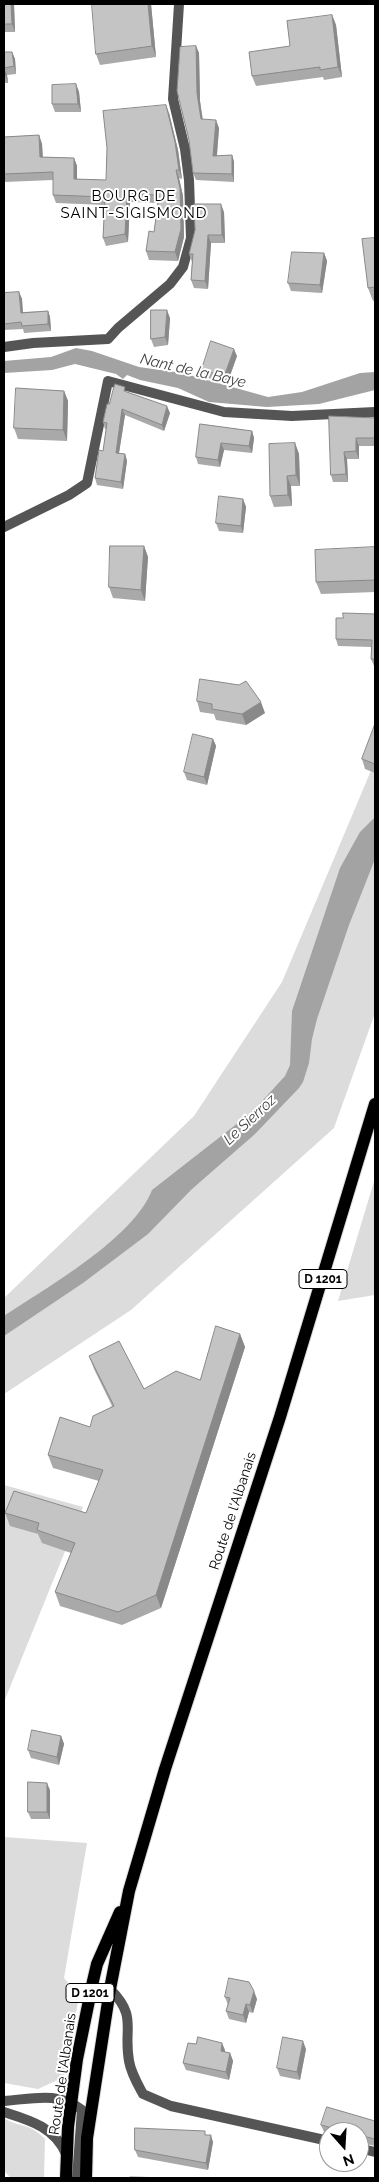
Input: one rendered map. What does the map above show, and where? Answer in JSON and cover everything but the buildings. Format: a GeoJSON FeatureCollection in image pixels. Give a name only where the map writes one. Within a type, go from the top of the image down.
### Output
{"type":"FeatureCollection","features":[{"type":"Feature","properties":{"kind":"main road","name":"D 1201"},"geometry":{"type":"LineString","coordinates":[[366,1141],[375,1104]]}},
{"type":"Feature","properties":{"kind":"main road","name":"D 1201"},"geometry":{"type":"LineString","coordinates":[[366,1141],[375,1119]]}},
{"type":"Feature","properties":{"kind":"main road","name":"Route de l'Albanais"},"geometry":{"type":"LineString","coordinates":[[86,2178],[87,2138],[110,1989],[129,1891],[165,1769],[280,1417],[366,1141]]}},
{"type":"Feature","properties":{"kind":"main road","name":"Route de l'Albanais"},"geometry":{"type":"LineString","coordinates":[[66,2178],[71,2102],[77,2059],[97,1964],[129,1891]]}},
{"type":"Feature","properties":{"kind":"street"},"geometry":{"type":"LineString","coordinates":[[4,347],[33,343],[108,339],[124,322],[167,288],[183,267],[191,238],[191,201],[185,149],[173,99],[179,4]]}},
{"type":"Feature","properties":{"kind":"street"},"geometry":{"type":"LineString","coordinates":[[4,527],[69,495],[87,482],[108,381],[224,412],[292,416],[375,412]]}},
{"type":"Feature","properties":{"kind":"street"},"geometry":{"type":"LineString","coordinates":[[110,1989],[122,2001],[126,2009],[129,2062],[137,2083],[143,2094],[148,2098],[171,2106],[319,2139]]}},
{"type":"Feature","properties":{"kind":"street"},"geometry":{"type":"LineString","coordinates":[[4,2101],[55,2097],[71,2102],[82,2110],[77,2178]]}},
{"type":"Feature","properties":{"kind":"street"},"geometry":{"type":"LineString","coordinates":[[4,2112],[35,2121],[53,2133],[61,2142],[67,2156]]}},
{"type":"Feature","properties":{"kind":"shaded area"},"geometry":{"type":"Polygon","coordinates":[[[375,761],[375,1013],[334,1128],[131,1310],[4,1394],[4,1298],[194,1116],[282,982],[375,761]]]}},
{"type":"Feature","properties":{"kind":"shaded area"},"geometry":{"type":"Polygon","coordinates":[[[375,1178],[375,1295],[338,1301],[375,1178]]]}},
{"type":"Feature","properties":{"kind":"shaded area"},"geometry":{"type":"Polygon","coordinates":[[[4,1485],[83,1507],[4,1702],[4,1485]]]}},
{"type":"Feature","properties":{"kind":"shaded area"},"geometry":{"type":"Polygon","coordinates":[[[4,1837],[87,1843],[64,1978],[79,1996],[64,2077],[38,2089],[4,2083],[4,1837]]]}},
{"type":"Feature","properties":{"kind":"shaded area"},"geometry":{"type":"Polygon","coordinates":[[[4,2118],[34,2130],[45,2139],[44,2178],[11,2178],[4,2171],[4,2118]]]}},
{"type":"Feature","properties":{"kind":"water"},"geometry":{"type":"Polygon","coordinates":[[[76,348],[92,351],[139,367],[182,373],[268,397],[302,392],[360,373],[375,372],[375,390],[319,404],[267,407],[209,402],[178,388],[140,380],[127,375],[123,379],[116,374],[75,364],[52,370],[4,373],[4,361],[51,357],[76,348]]]}},
{"type":"Feature","properties":{"kind":"water","name":"Le Sierroz"},"geometry":{"type":"Polygon","coordinates":[[[375,817],[375,859],[349,925],[317,1019],[309,1063],[299,1088],[255,1134],[192,1189],[148,1234],[83,1283],[4,1336],[4,1316],[65,1276],[108,1244],[142,1208],[152,1190],[252,1112],[285,1076],[290,1065],[292,1011],[340,868],[360,832],[375,817]]]}},
{"type":"Feature","properties":{"kind":"district","name":"BOURG DE SAINT-SIGISMOND"},"geometry":{"type":"Point","coordinates":[134,204]}},
{"type":"Feature","properties":{"kind":"water label","name":"Nant de la Baye"},"geometry":{"type":"Point","coordinates":[193,371]}}]}
